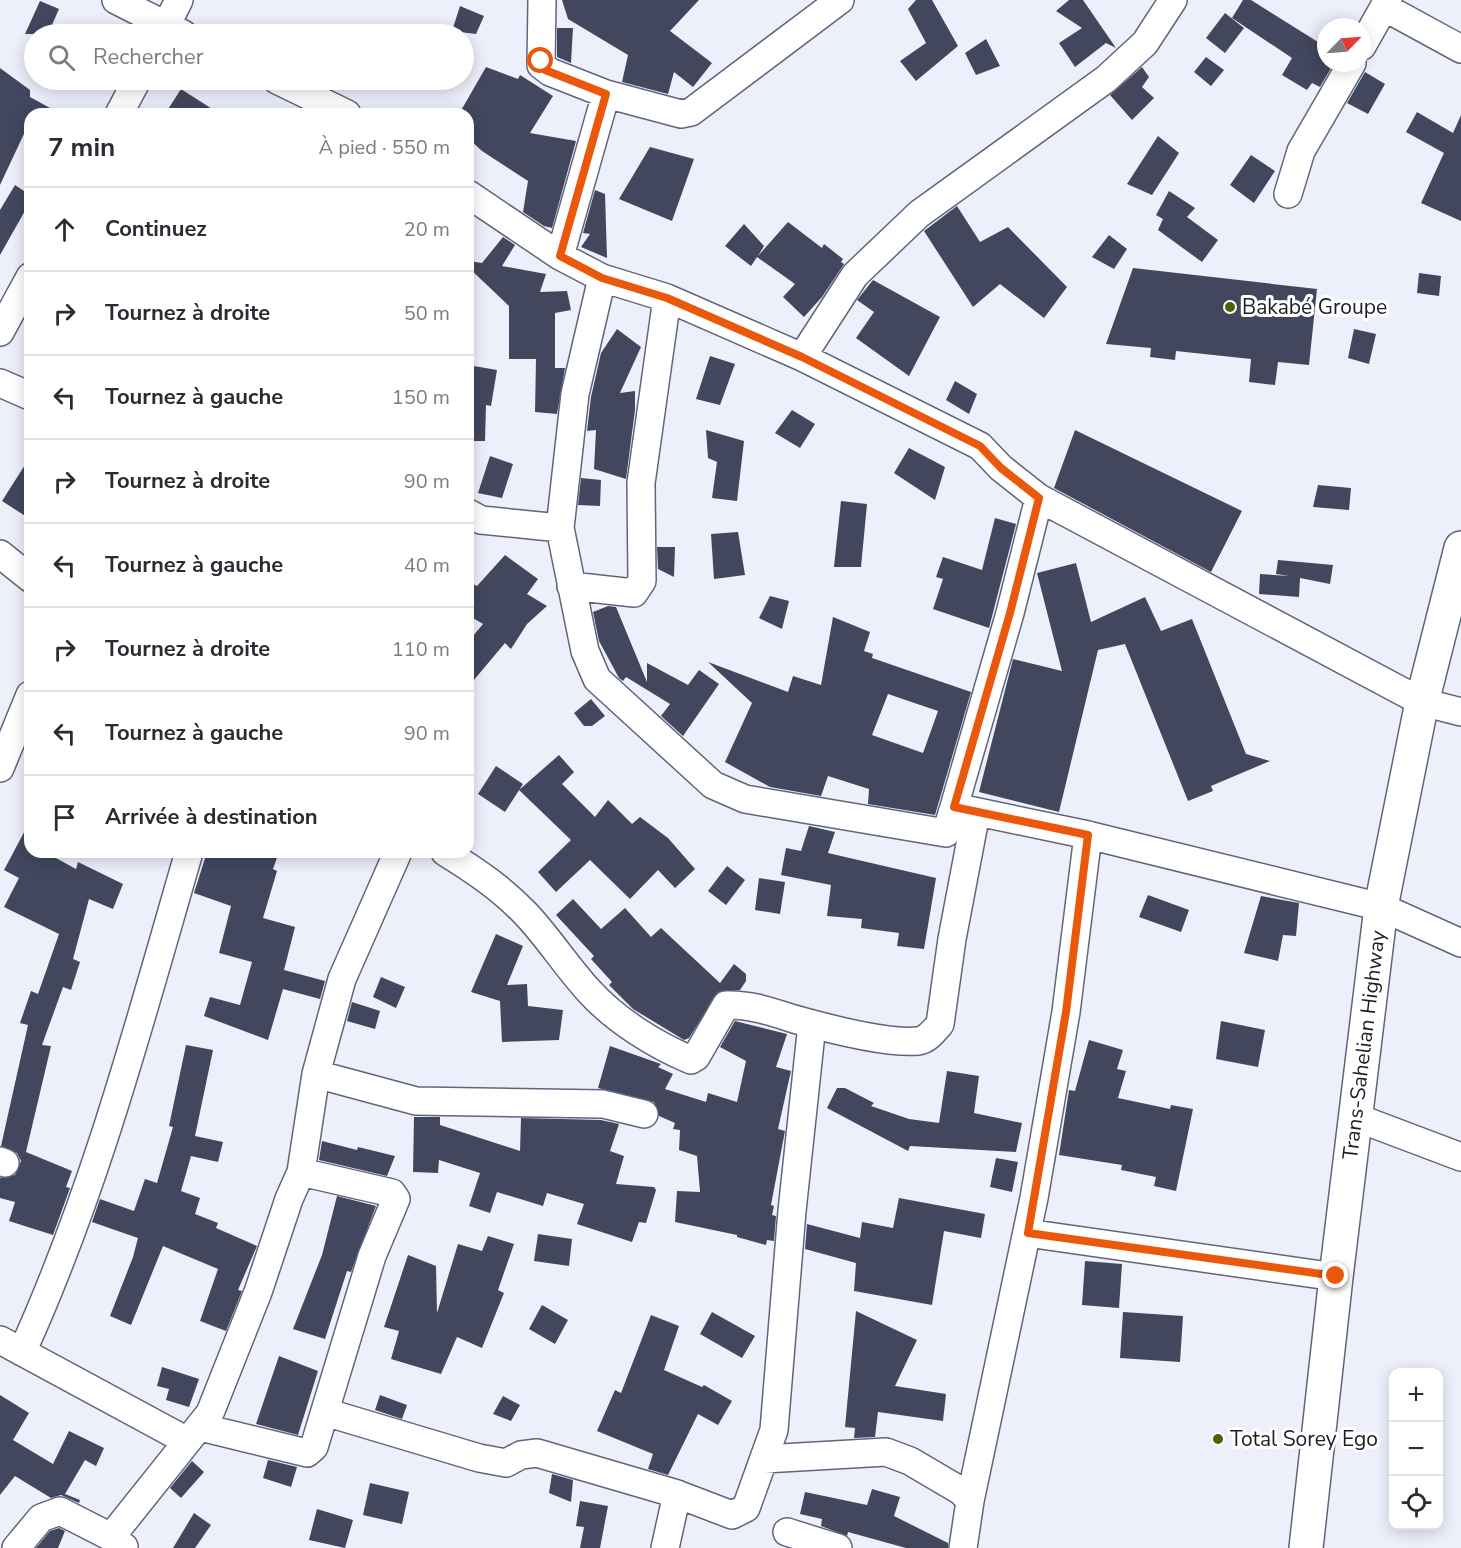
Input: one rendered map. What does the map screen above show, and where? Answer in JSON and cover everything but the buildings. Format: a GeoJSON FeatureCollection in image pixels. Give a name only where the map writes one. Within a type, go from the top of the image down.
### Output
{"type":"FeatureCollection","features":[{"type":"Feature","properties":{"kind":"highway","name":"Trans-Sahelian Highway"},"geometry":{"type":"LineString","coordinates":[[1306,1548],[1336,1276],[1381,907],[1422,702],[1461,548]]}},
{"type":"Feature","properties":{"kind":"street"},"geometry":{"type":"LineString","coordinates":[[116,0],[156,24]]}},
{"type":"Feature","properties":{"kind":"street"},"geometry":{"type":"LineString","coordinates":[[172,24],[179,0]]}},
{"type":"Feature","properties":{"kind":"street"},"geometry":{"type":"LineString","coordinates":[[542,0],[542,65],[550,72],[606,94],[681,114],[691,111],[838,1]]}},
{"type":"Feature","properties":{"kind":"street"},"geometry":{"type":"LineString","coordinates":[[802,357],[855,275],[919,214],[1106,79],[1145,44],[1173,0]]}},
{"type":"Feature","properties":{"kind":"street"},"geometry":{"type":"LineString","coordinates":[[1371,30],[1386,4],[1461,49]]}},
{"type":"Feature","properties":{"kind":"street"},"geometry":{"type":"LineString","coordinates":[[1288,194],[1300,151],[1347,72]]}},
{"type":"Feature","properties":{"kind":"street"},"geometry":{"type":"LineString","coordinates":[[122,108],[132,90]]}},
{"type":"Feature","properties":{"kind":"street"},"geometry":{"type":"LineString","coordinates":[[298,90],[335,108]]}},
{"type":"Feature","properties":{"kind":"street"},"geometry":{"type":"LineString","coordinates":[[560,256],[606,94]]}},
{"type":"Feature","properties":{"kind":"street"},"geometry":{"type":"LineString","coordinates":[[474,198],[560,256],[602,278],[667,298],[802,357],[980,446],[1001,468],[1039,498],[1422,702],[1461,712]]}},
{"type":"Feature","properties":{"kind":"street"},"geometry":{"type":"LineString","coordinates":[[602,278],[576,394],[560,528],[585,651],[597,679],[713,785],[744,799],[946,833],[965,810]]}},
{"type":"Feature","properties":{"kind":"street"},"geometry":{"type":"LineString","coordinates":[[0,332],[24,288]]}},
{"type":"Feature","properties":{"kind":"street"},"geometry":{"type":"LineString","coordinates":[[571,586],[634,593],[642,581],[641,483],[667,298]]}},
{"type":"Feature","properties":{"kind":"street"},"geometry":{"type":"LineString","coordinates":[[0,383],[24,393]]}},
{"type":"Feature","properties":{"kind":"street"},"geometry":{"type":"LineString","coordinates":[[455,858],[483,875],[524,912],[589,991],[614,1014],[688,1059],[696,1058],[726,1005],[744,1004],[812,1024],[876,1037],[920,1041],[940,1024],[965,810],[1039,498]]}},
{"type":"Feature","properties":{"kind":"street"},"geometry":{"type":"LineString","coordinates":[[474,516],[481,520],[560,528]]}},
{"type":"Feature","properties":{"kind":"street"},"geometry":{"type":"LineString","coordinates":[[0,554],[24,573]]}},
{"type":"Feature","properties":{"kind":"street"},"geometry":{"type":"LineString","coordinates":[[0,768],[24,710]]}},
{"type":"Feature","properties":{"kind":"street"},"geometry":{"type":"LineString","coordinates":[[965,810],[1088,835],[1381,907],[1461,943]]}},
{"type":"Feature","properties":{"kind":"street"},"geometry":{"type":"LineString","coordinates":[[963,1548],[970,1501],[1028,1233],[1066,1012],[1088,835]]}},
{"type":"Feature","properties":{"kind":"street"},"geometry":{"type":"LineString","coordinates":[[187,858],[129,1060],[76,1220],[51,1288],[11,1346],[194,1434],[307,1453],[314,1447],[372,1256],[396,1198],[392,1193],[301,1172]]}},
{"type":"Feature","properties":{"kind":"street"},"geometry":{"type":"LineString","coordinates":[[15,1548],[41,1518],[60,1511],[118,1542],[194,1434],[222,1388],[301,1172],[316,1074],[342,979],[395,858]]}},
{"type":"Feature","properties":{"kind":"street"},"geometry":{"type":"LineString","coordinates":[[325,1412],[479,1458],[506,1463],[521,1455],[537,1453],[677,1494],[732,1515],[746,1508],[774,1430],[778,1404],[792,1211],[812,1024]]}},
{"type":"Feature","properties":{"kind":"street"},"geometry":{"type":"LineString","coordinates":[[316,1074],[416,1101],[603,1104],[644,1114]]}},
{"type":"Feature","properties":{"kind":"street"},"geometry":{"type":"LineString","coordinates":[[1355,1117],[1461,1156]]}},
{"type":"Feature","properties":{"kind":"street"},"geometry":{"type":"LineString","coordinates":[[1028,1233],[1336,1276]]}},
{"type":"Feature","properties":{"kind":"street"},"geometry":{"type":"LineString","coordinates":[[764,1459],[886,1452],[910,1461],[961,1491],[970,1501]]}},
{"type":"Feature","properties":{"kind":"street"},"geometry":{"type":"LineString","coordinates":[[665,1548],[677,1494]]}},
{"type":"Feature","properties":{"kind":"street"},"geometry":{"type":"LineString","coordinates":[[787,1532],[838,1548]]}},
{"type":"Feature","properties":{"kind":"place","name":"Bakabé Groupe"},"geometry":{"type":"Point","coordinates":[1230,307]}},
{"type":"Feature","properties":{"kind":"place","name":"Total Sorey Ego"},"geometry":{"type":"Point","coordinates":[1218,1439]}},
{"type":"Feature","properties":{"kind":"route"},"geometry":{"type":"LineString","coordinates":[[541,61],[545,70],[606,94],[583,183],[560,256],[602,278],[667,298],[802,357],[980,446],[1020,485],[1039,498],[1010,613],[954,807],[1088,835],[1066,1012],[1028,1233],[1336,1276]]}}]}
